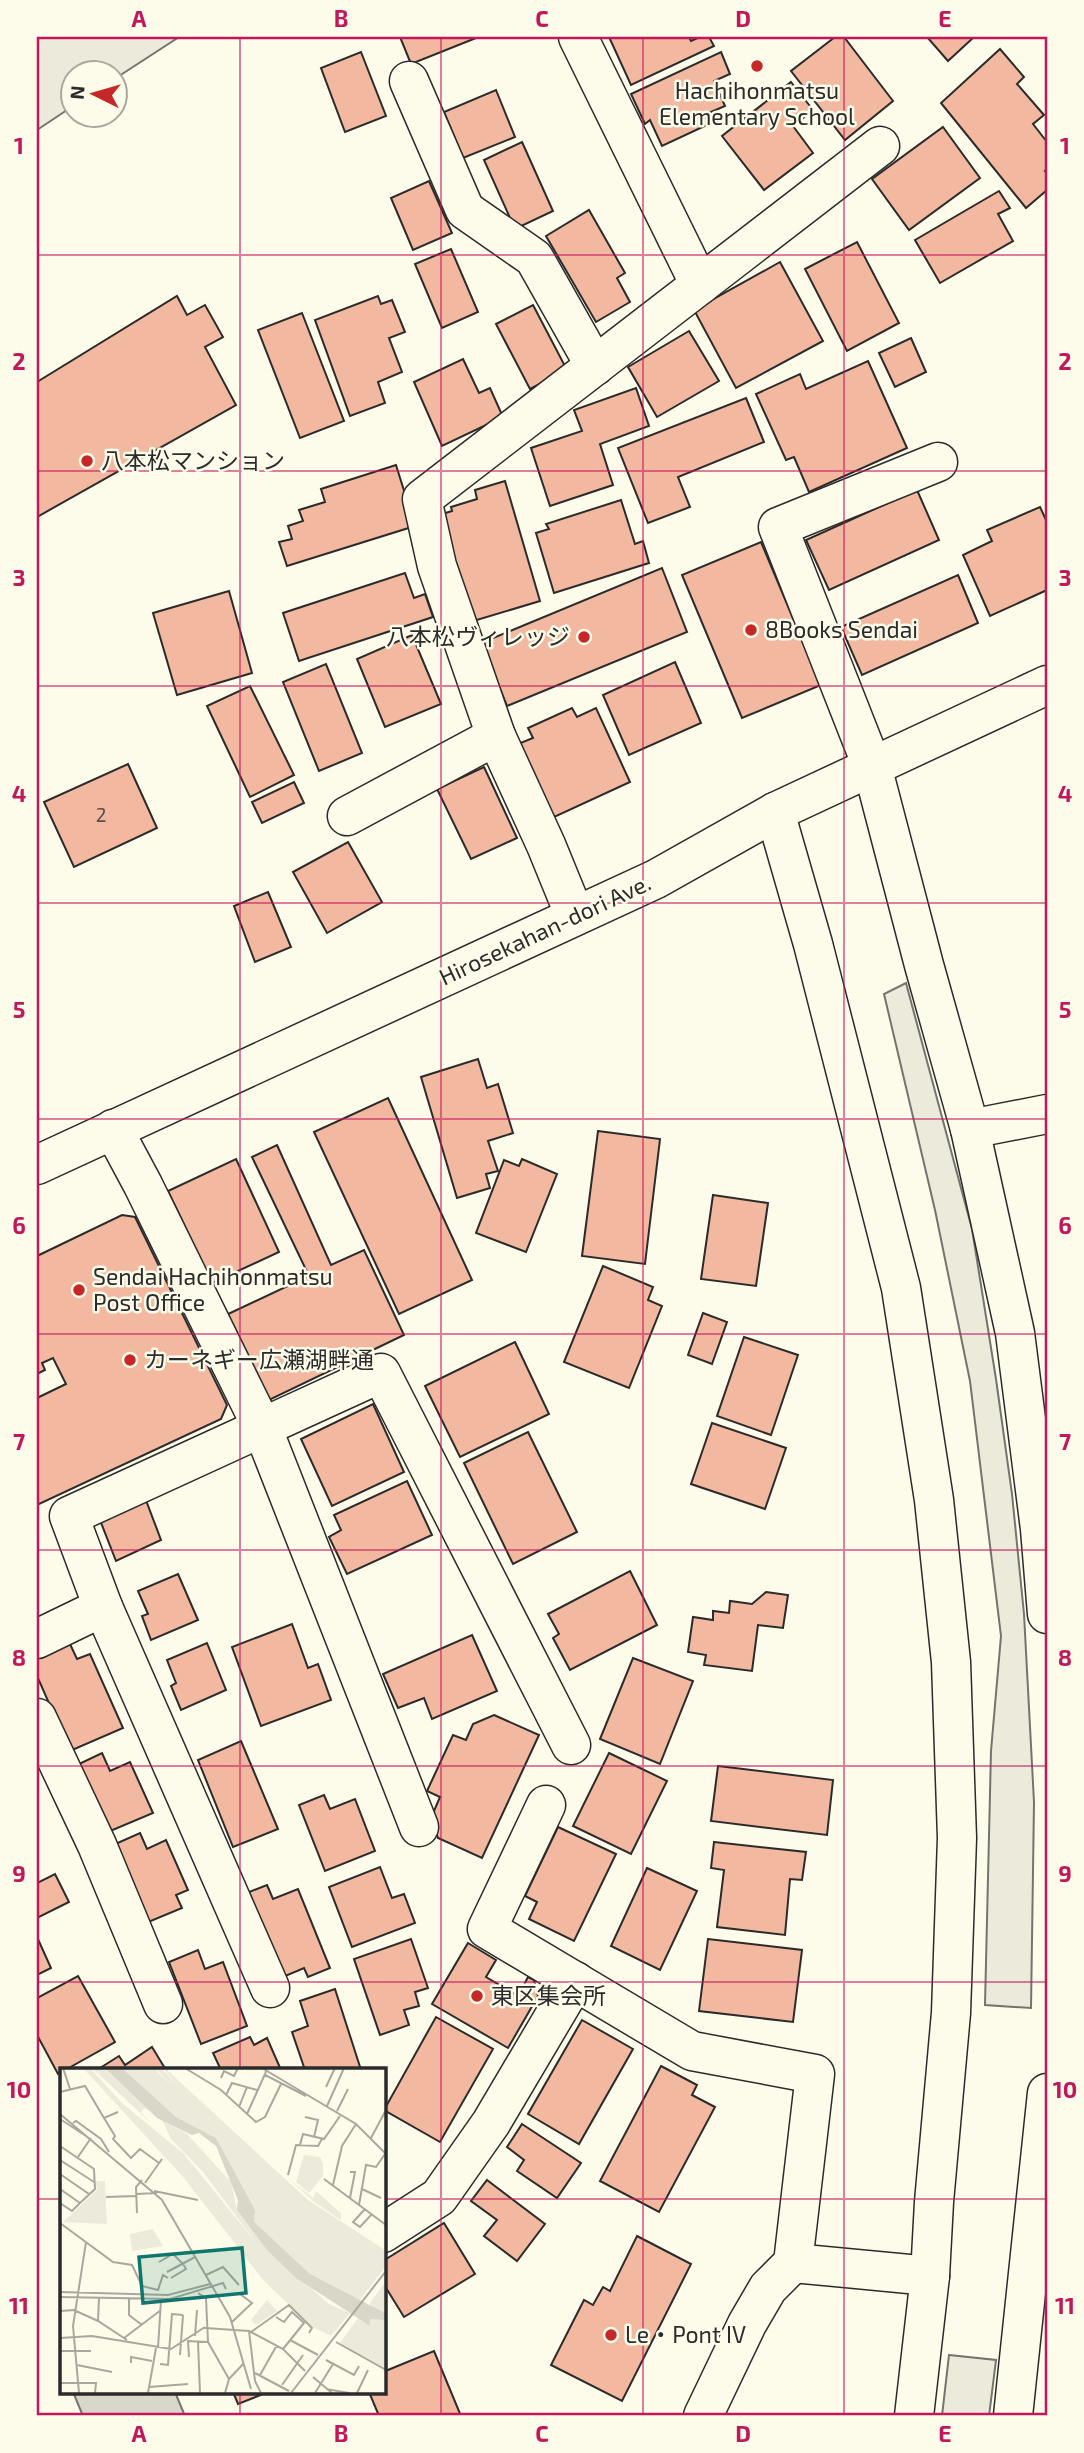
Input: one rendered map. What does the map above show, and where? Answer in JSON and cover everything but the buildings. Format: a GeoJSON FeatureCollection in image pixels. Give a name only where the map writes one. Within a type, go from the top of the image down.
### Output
{"type":"FeatureCollection","features":[{"type":"Feature","properties":{"kind":"street"},"geometry":{"type":"LineString","coordinates":[[578,37],[700,285]]}},
{"type":"Feature","properties":{"kind":"street"},"geometry":{"type":"LineString","coordinates":[[409,81],[465,210],[534,258],[595,366]]}},
{"type":"Feature","properties":{"kind":"street"},"geometry":{"type":"LineString","coordinates":[[575,916],[496,736],[437,566],[422,499],[880,146]]}},
{"type":"Feature","properties":{"kind":"street"},"geometry":{"type":"LineString","coordinates":[[938,462],[778,527],[872,766],[970,1129],[1015,1333],[1040,1529],[1047,1614]]}},
{"type":"Feature","properties":{"kind":"street","name":"Hirosekahan-dori Ave."},"geometry":{"type":"LineString","coordinates":[[37,1165],[656,879],[775,812],[1047,685]]}},
{"type":"Feature","properties":{"kind":"street"},"geometry":{"type":"LineString","coordinates":[[347,816],[496,736]]}},
{"type":"Feature","properties":{"kind":"street"},"geometry":{"type":"LineString","coordinates":[[775,812],[813,943],[901,1288],[934,1500],[951,1662],[957,1838],[951,2014],[930,2276],[914,2416]]}},
{"type":"Feature","properties":{"kind":"street"},"geometry":{"type":"LineString","coordinates":[[970,1129],[1047,1114]]}},
{"type":"Feature","properties":{"kind":"street"},"geometry":{"type":"LineString","coordinates":[[113,1129],[262,1427],[419,1827]]}},
{"type":"Feature","properties":{"kind":"street"},"geometry":{"type":"LineString","coordinates":[[270,1988],[103,1606],[69,1516],[381,1373],[571,1745]]}},
{"type":"Feature","properties":{"kind":"street"},"geometry":{"type":"LineString","coordinates":[[37,1639],[103,1606]]}},
{"type":"Feature","properties":{"kind":"street"},"geometry":{"type":"LineString","coordinates":[[37,1718],[97,1844],[163,2004]]}},
{"type":"Feature","properties":{"kind":"street"},"geometry":{"type":"LineString","coordinates":[[546,1805],[487,1930],[692,2051],[814,2074],[793,2263],[768,2288],[747,2324],[703,2416]]}},
{"type":"Feature","properties":{"kind":"street"},"geometry":{"type":"LineString","coordinates":[[385,2232],[439,2197],[491,2123],[575,1981]]}},
{"type":"Feature","properties":{"kind":"street"},"geometry":{"type":"LineString","coordinates":[[1013,2416],[1047,2093]]}},
{"type":"Feature","properties":{"kind":"street"},"geometry":{"type":"LineString","coordinates":[[793,2263],[930,2276]]}},
{"type":"Feature","properties":{"kind":"shaded area"},"geometry":{"type":"Polygon","coordinates":[[[37,37],[179,37],[130,69],[130,60],[60,60],[60,115],[37,130],[37,37]]]}},
{"type":"Feature","properties":{"kind":"shaded area"},"geometry":{"type":"Polygon","coordinates":[[[906,983],[972,1229],[1012,1494],[1024,1614],[1034,1802],[1031,2008],[985,2005],[991,1751],[1001,1636],[970,1381],[935,1210],[884,994],[906,983]]]}},
{"type":"Feature","properties":{"kind":"shaded area"},"geometry":{"type":"Polygon","coordinates":[[[949,2355],[996,2360],[989,2416],[942,2416],[949,2355]]]}},
{"type":"Feature","properties":{"kind":"shaded area"},"geometry":{"type":"Polygon","coordinates":[[[74,2394],[176,2394],[185,2416],[83,2416],[74,2394]]]}},
{"type":"Feature","properties":{"kind":"place","name":"Hachihonmatsu Elementary School"},"geometry":{"type":"Point","coordinates":[757,66]}},
{"type":"Feature","properties":{"kind":"place","name":"八本松マンション"},"geometry":{"type":"Point","coordinates":[87,461]}},
{"type":"Feature","properties":{"kind":"place","name":"8Books Sendai"},"geometry":{"type":"Point","coordinates":[751,630]}},
{"type":"Feature","properties":{"kind":"place","name":"八本松ヴィレッジ"},"geometry":{"type":"Point","coordinates":[584,637]}},
{"type":"Feature","properties":{"kind":"place","name":"Sendai Hachihonmatsu Post Office"},"geometry":{"type":"Point","coordinates":[79,1290]}},
{"type":"Feature","properties":{"kind":"place","name":"カーネギー広瀬湖畔通"},"geometry":{"type":"Point","coordinates":[130,1360]}},
{"type":"Feature","properties":{"kind":"place","name":"東区集会所"},"geometry":{"type":"Point","coordinates":[477,1996]}},
{"type":"Feature","properties":{"kind":"place","name":"Le・Pont IV"},"geometry":{"type":"Point","coordinates":[611,2335]}}]}
